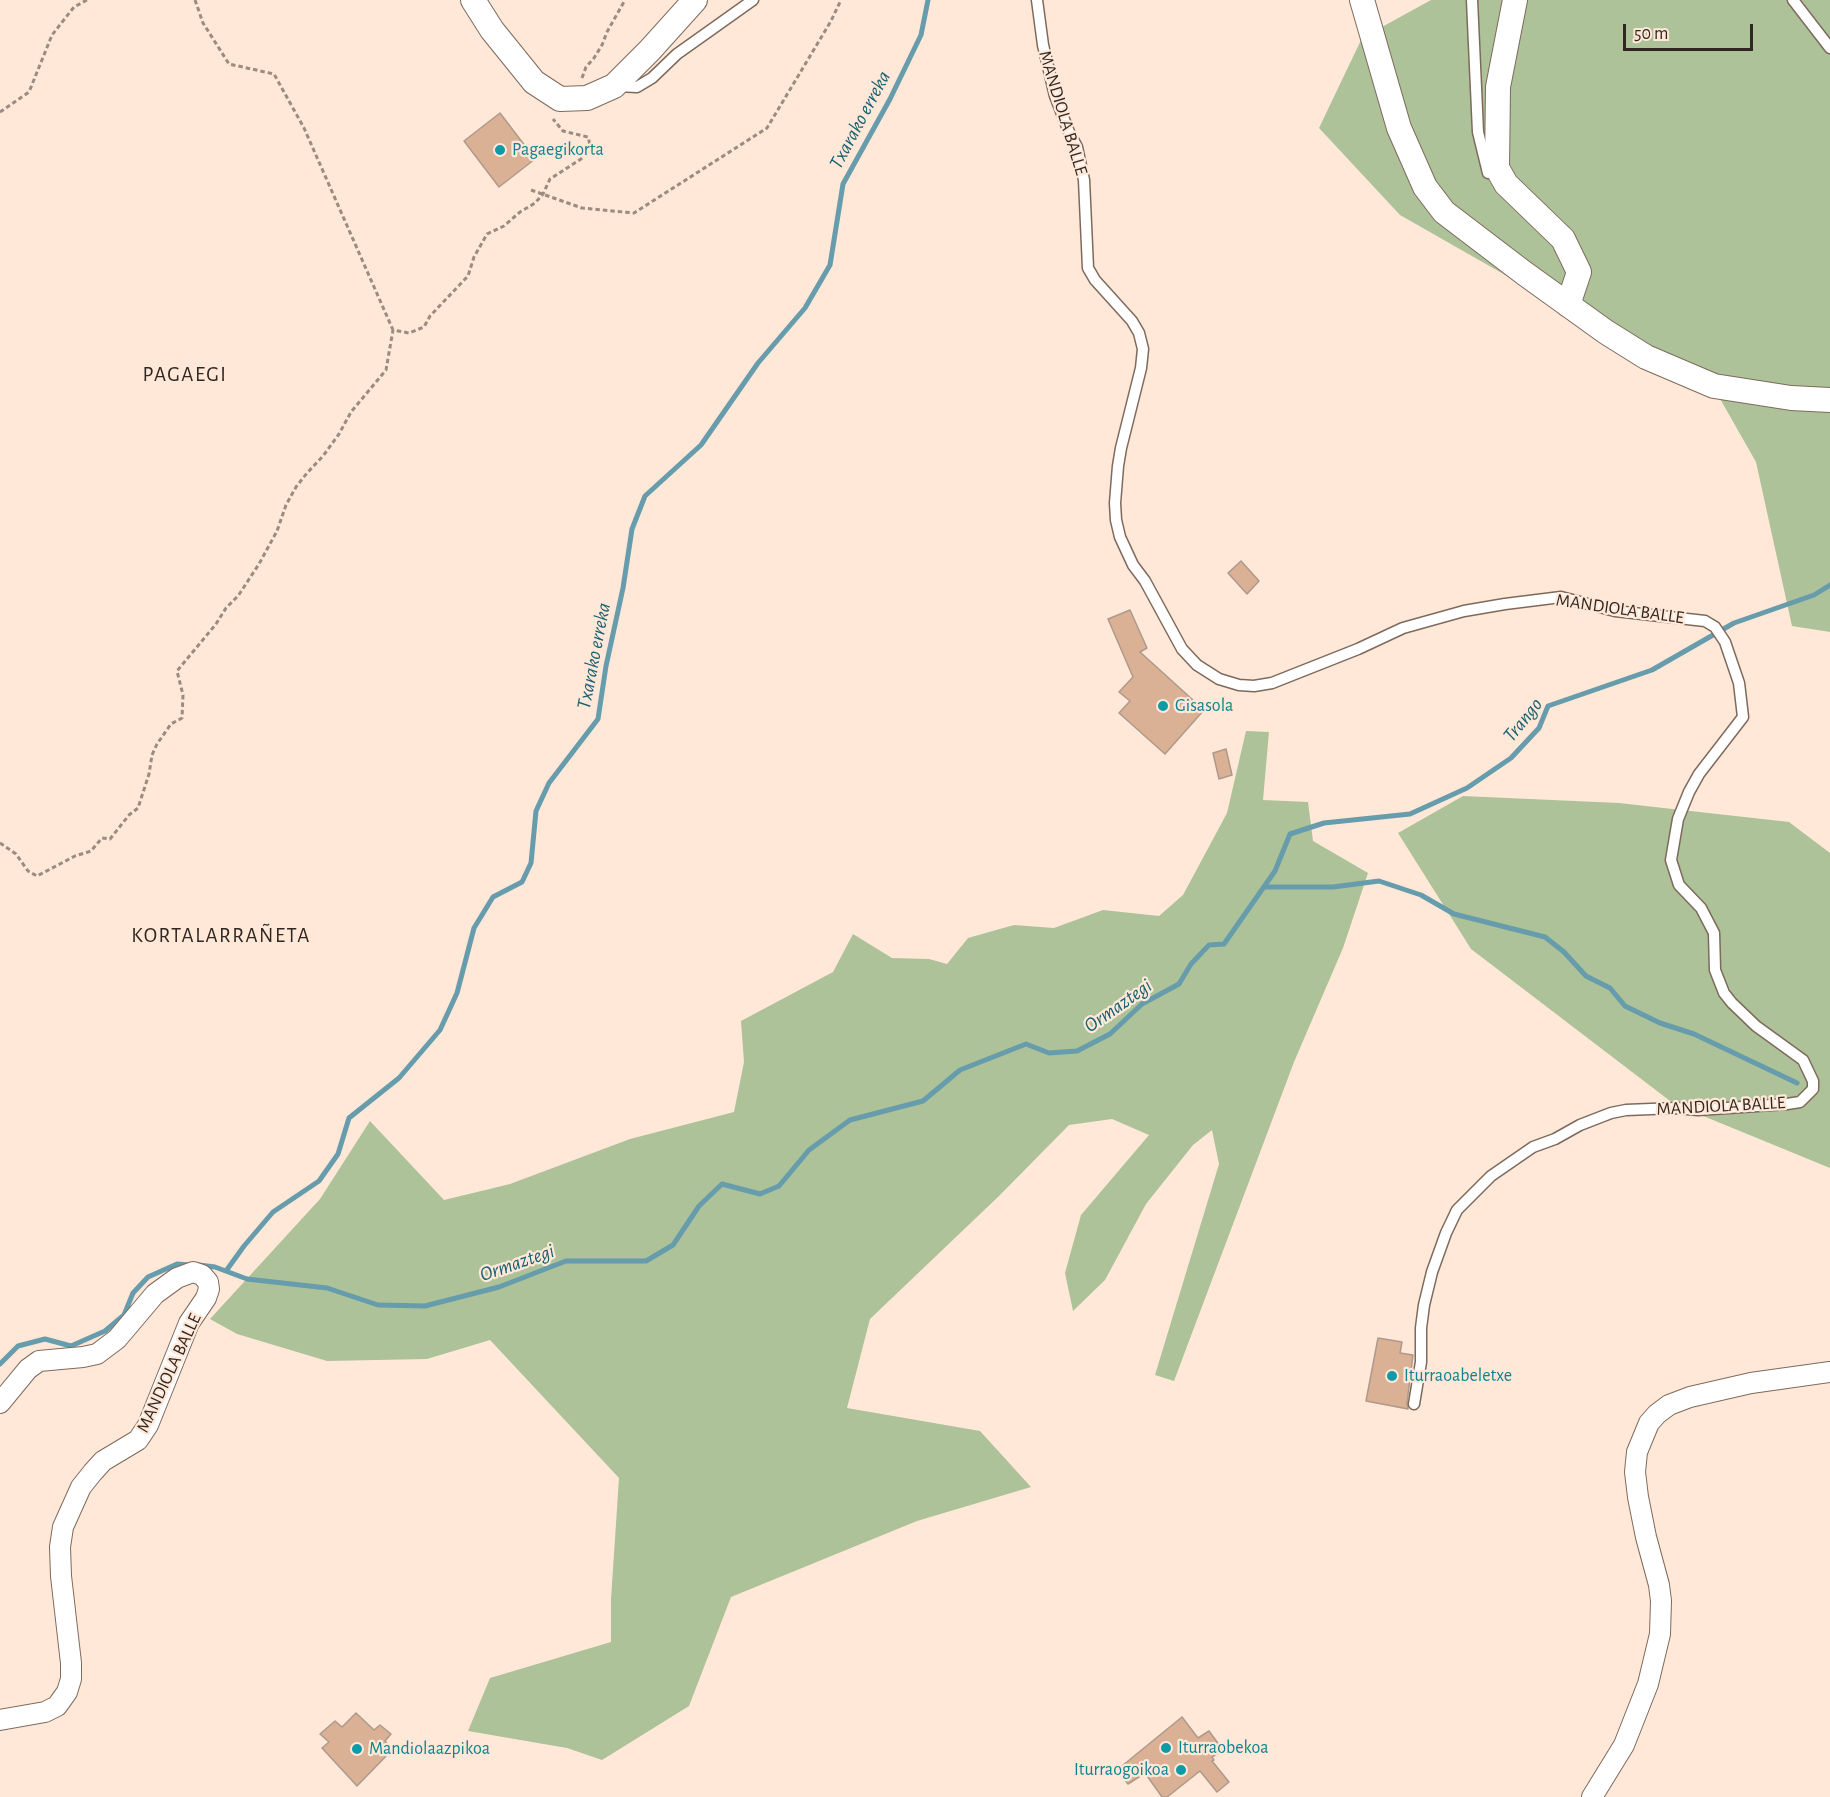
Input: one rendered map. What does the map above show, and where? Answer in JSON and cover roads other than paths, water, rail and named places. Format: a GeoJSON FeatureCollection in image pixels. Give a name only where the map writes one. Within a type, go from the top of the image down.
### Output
{"type":"FeatureCollection","features":[{"type":"Feature","properties":{"kind":"street"},"geometry":{"type":"LineString","coordinates":[[473,0],[492,30],[534,82],[560,99],[587,98],[614,86],[695,0]]}},
{"type":"Feature","properties":{"kind":"street"},"geometry":{"type":"LineString","coordinates":[[1362,0],[1399,128],[1425,187],[1444,212],[1568,305],[1646,357],[1714,386],[1791,398],[1830,400]]}},
{"type":"Feature","properties":{"kind":"street"},"geometry":{"type":"LineString","coordinates":[[1515,0],[1498,87],[1497,168],[1506,184],[1563,239],[1579,272],[1568,305]]}},
{"type":"Feature","properties":{"kind":"street","name":"MANDIOLA BALLE"},"geometry":{"type":"LineString","coordinates":[[0,1403],[27,1369],[39,1361],[97,1354],[117,1339],[155,1294],[177,1278],[193,1272],[202,1275],[208,1282],[209,1289],[206,1298],[189,1323],[148,1425],[138,1440],[103,1461],[93,1472],[81,1487],[63,1527],[60,1547],[61,1576],[71,1663],[71,1679],[67,1692],[57,1706],[45,1712],[0,1720]]}},
{"type":"Feature","properties":{"kind":"street"},"geometry":{"type":"LineString","coordinates":[[1592,1797],[1602,1788],[1636,1719],[1648,1684],[1660,1634],[1659,1585],[1646,1537],[1635,1472],[1637,1452],[1649,1423],[1669,1404],[1690,1397],[1751,1383],[1814,1372],[1830,1372]]}},
{"type":"Feature","properties":{"kind":"lane"},"geometry":{"type":"LineString","coordinates":[[614,86],[637,87],[652,78],[677,54],[753,0]]}},
{"type":"Feature","properties":{"kind":"lane","name":"MANDIOLA BALLE"},"geometry":{"type":"LineString","coordinates":[[1037,0],[1043,45],[1055,96],[1077,147],[1084,180],[1088,268],[1095,280],[1132,321],[1139,333],[1143,349],[1141,368],[1118,466],[1115,503],[1120,537],[1133,565],[1145,581],[1182,649],[1197,665],[1219,679],[1239,685],[1254,686],[1272,683],[1358,650],[1403,628],[1464,611],[1562,597],[1616,611],[1705,621],[1714,627],[1725,642],[1738,683],[1743,717],[1699,774],[1689,792],[1678,819],[1671,860],[1679,885],[1701,908],[1714,933],[1715,970],[1724,993],[1732,1004],[1756,1026],[1803,1060],[1813,1081],[1813,1089],[1800,1102],[1787,1104],[1698,1110],[1676,1108],[1626,1110],[1611,1113],[1533,1147],[1491,1176],[1457,1210],[1432,1272],[1424,1305],[1421,1362],[1414,1404]]}},
{"type":"Feature","properties":{"kind":"lane"},"geometry":{"type":"LineString","coordinates":[[1472,0],[1478,132],[1488,175],[1506,184]]}},
{"type":"Feature","properties":{"kind":"lane"},"geometry":{"type":"LineString","coordinates":[[1793,0],[1830,48]]}},
{"type":"Feature","properties":{"kind":"waterway","name":"Txarako erreka"},"geometry":{"type":"LineString","coordinates":[[226,1271],[273,1212],[319,1181],[338,1154],[349,1118],[399,1078],[440,1030],[457,993],[474,928],[493,897],[522,882],[531,863],[536,811],[549,783],[598,719],[632,529],[645,496],[701,445],[758,363],[805,308],[830,265],[843,184],[890,99],[921,35],[928,0]]}},
{"type":"Feature","properties":{"kind":"waterway","name":"Ormaztegi"},"geometry":{"type":"LineString","coordinates":[[199,1265],[215,1267],[247,1279],[327,1288],[378,1305],[425,1306],[499,1287],[566,1261],[646,1261],[673,1245],[699,1206],[722,1184],[760,1194],[779,1186],[809,1150],[850,1120],[923,1101],[960,1070],[1026,1044],[1049,1053],[1077,1051],[1110,1034],[1142,1004],[1179,984],[1191,964],[1209,945],[1224,944],[1275,871],[1290,834],[1324,823],[1410,814],[1467,788],[1511,758],[1539,728],[1548,706],[1652,670],[1734,623],[1814,595],[1830,585]]}},
{"type":"Feature","properties":{"kind":"waterway"},"geometry":{"type":"LineString","coordinates":[[1264,887],[1333,887],[1379,881],[1421,895],[1454,914],[1545,937],[1564,952],[1586,976],[1610,988],[1625,1006],[1660,1023],[1694,1034],[1797,1083]]}},
{"type":"Feature","properties":{"kind":"waterway","name":"Ormaztegi"},"geometry":{"type":"LineString","coordinates":[[0,1364],[18,1346],[45,1339],[71,1346],[105,1331],[124,1315],[133,1293],[148,1277],[177,1264],[190,1265]]}},
{"type":"Feature","properties":{"kind":"place","name":"Pagaegikorta"},"geometry":{"type":"Point","coordinates":[500,150]}},
{"type":"Feature","properties":{"kind":"place","name":"Gisasola"},"geometry":{"type":"Point","coordinates":[1163,706]}},
{"type":"Feature","properties":{"kind":"place","name":"Iturraoabeletxe"},"geometry":{"type":"Point","coordinates":[1392,1376]}},
{"type":"Feature","properties":{"kind":"place","name":"Iturraobekoa"},"geometry":{"type":"Point","coordinates":[1166,1748]}},
{"type":"Feature","properties":{"kind":"place","name":"Mandiolaazpikoa"},"geometry":{"type":"Point","coordinates":[357,1749]}},
{"type":"Feature","properties":{"kind":"place","name":"Iturraogoikoa"},"geometry":{"type":"Point","coordinates":[1181,1770]}},
{"type":"Feature","properties":{"kind":"district","name":"PAGAEGI"},"geometry":{"type":"Point","coordinates":[185,375]}},
{"type":"Feature","properties":{"kind":"district","name":"KORTALARRAÑETA"},"geometry":{"type":"Point","coordinates":[221,936]}},
{"type":"Feature","properties":{"kind":"water label","name":"Trango"},"geometry":{"type":"Point","coordinates":[1523,720]}}]}
